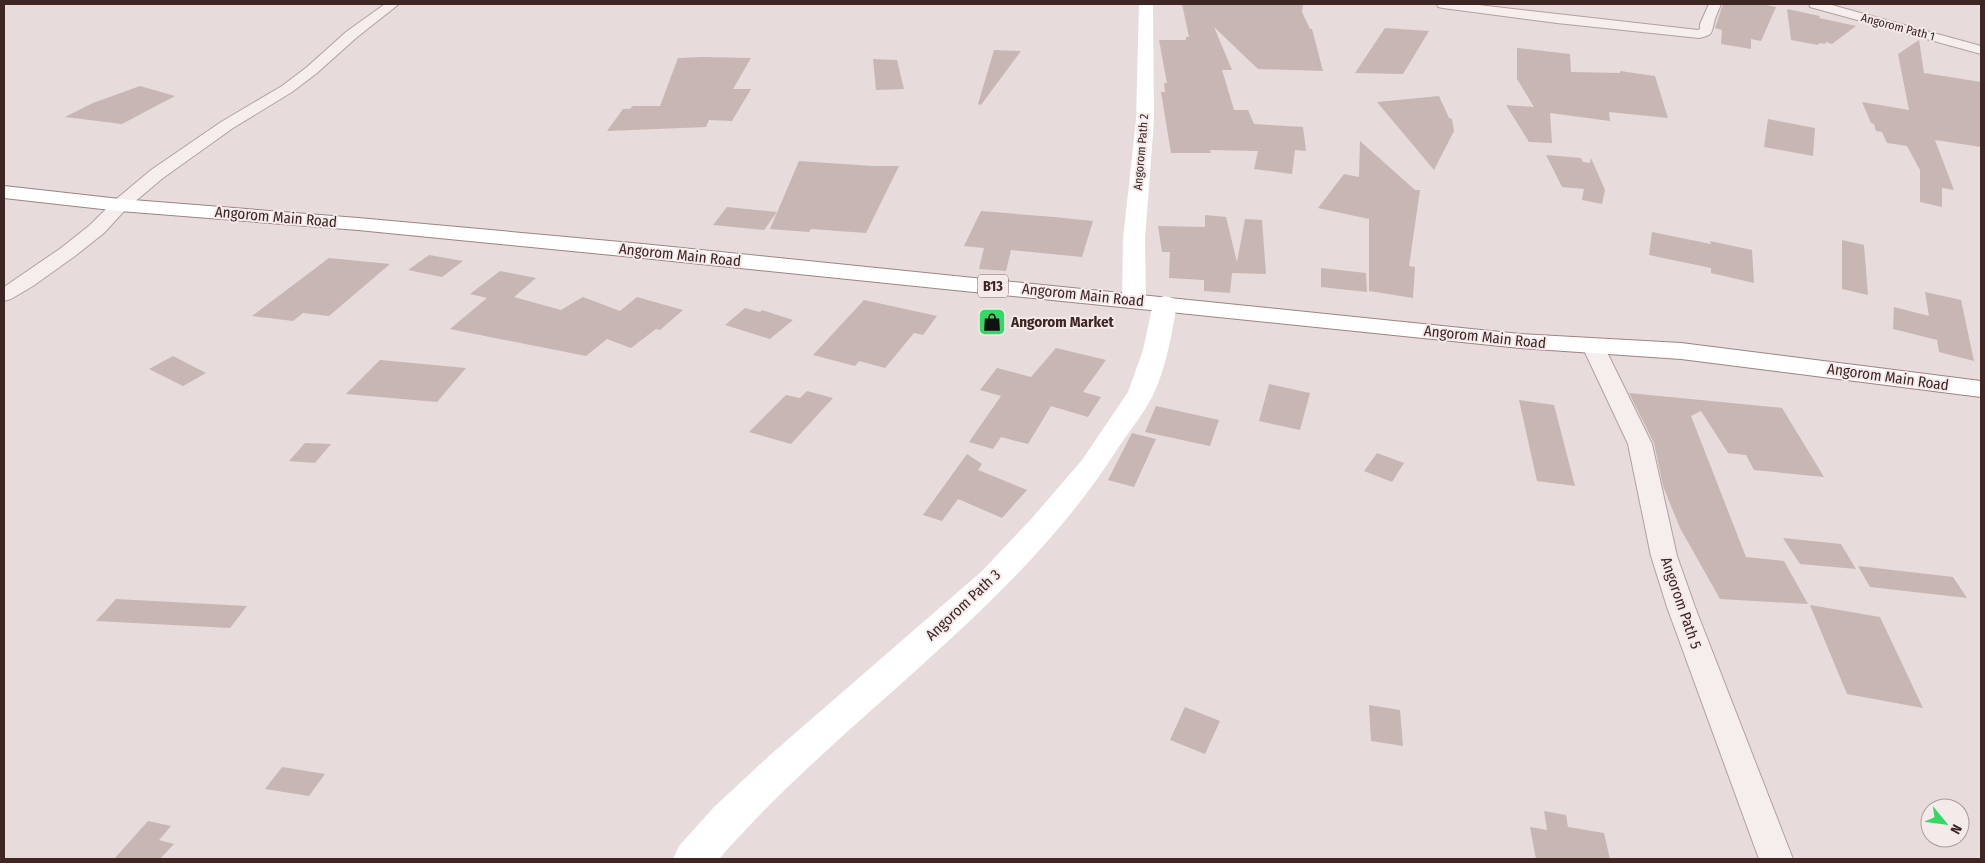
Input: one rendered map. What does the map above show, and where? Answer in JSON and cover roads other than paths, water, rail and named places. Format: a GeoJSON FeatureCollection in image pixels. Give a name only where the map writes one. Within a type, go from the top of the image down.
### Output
{"type":"FeatureCollection","features":[{"type":"Feature","properties":{"kind":"main road","name":"Angorom Path 2"},"geometry":{"type":"LineString","coordinates":[[1146,4],[1145,111],[1134,239],[1150,302]]}},
{"type":"Feature","properties":{"kind":"main road","name":"Angorom Main Road"},"geometry":{"type":"LineString","coordinates":[[4,192],[120,205],[358,224],[643,251],[1520,341],[1718,356],[1981,389]]}},
{"type":"Feature","properties":{"kind":"main road","name":"Angorom Path 3"},"geometry":{"type":"LineString","coordinates":[[693,859],[728,820],[783,767],[993,579],[1043,526],[1092,467],[1141,392],[1156,350],[1150,302]]}},
{"type":"Feature","properties":{"kind":"street"},"geometry":{"type":"LineString","coordinates":[[4,295],[68,252],[97,229],[120,205],[158,174],[197,146],[260,107],[312,70],[351,35],[393,4]]}},
{"type":"Feature","properties":{"kind":"street"},"geometry":{"type":"LineString","coordinates":[[1443,4],[1558,19],[1699,34],[1706,31],[1715,4]]}},
{"type":"Feature","properties":{"kind":"street","name":"Angorom Path 1"},"geometry":{"type":"LineString","coordinates":[[1815,4],[1981,50]]}},
{"type":"Feature","properties":{"kind":"street","name":"Angorom Path 5"},"geometry":{"type":"LineString","coordinates":[[1593,346],[1640,444],[1664,556],[1680,607],[1776,859]]}},
{"type":"Feature","properties":{"kind":"place","name":"Angorom Market"},"geometry":{"type":"Point","coordinates":[992,322]}}]}
